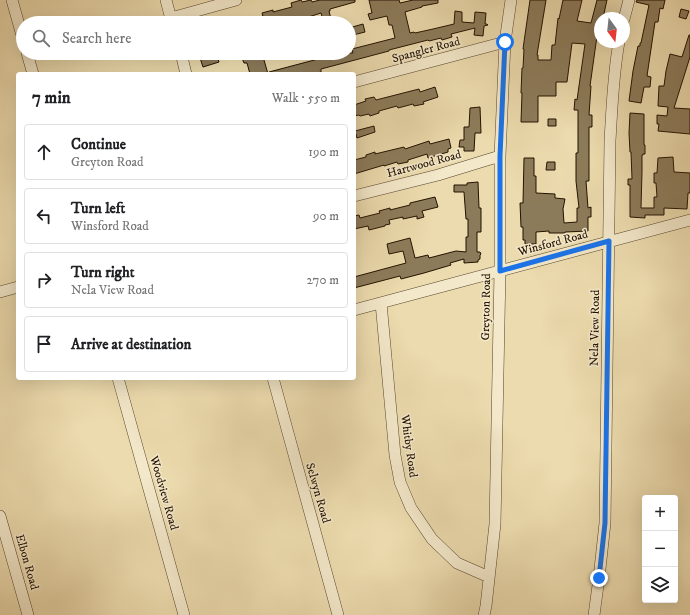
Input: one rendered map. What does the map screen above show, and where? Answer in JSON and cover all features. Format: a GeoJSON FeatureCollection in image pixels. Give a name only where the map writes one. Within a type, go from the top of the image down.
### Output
{"type":"FeatureCollection","features":[{"type":"Feature","properties":{"kind":"street"},"geometry":{"type":"LineString","coordinates":[[12,0],[17,16]]}},
{"type":"Feature","properties":{"kind":"street"},"geometry":{"type":"LineString","coordinates":[[166,0],[171,16]]}},
{"type":"Feature","properties":{"kind":"street"},"geometry":{"type":"LineString","coordinates":[[185,16],[236,0]]}},
{"type":"Feature","properties":{"kind":"street","name":"Greyton Road"},"geometry":{"type":"LineString","coordinates":[[484,615],[495,524],[500,271],[500,156],[505,42],[511,0]]}},
{"type":"Feature","properties":{"kind":"street"},"geometry":{"type":"LineString","coordinates":[[626,12],[629,0]]}},
{"type":"Feature","properties":{"kind":"street","name":"Spangler Road"},"geometry":{"type":"LineString","coordinates":[[356,81],[505,42]]}},
{"type":"Feature","properties":{"kind":"street","name":"Nela View Road"},"geometry":{"type":"LineString","coordinates":[[594,615],[605,523],[612,96],[618,48]]}},
{"type":"Feature","properties":{"kind":"street"},"geometry":{"type":"LineString","coordinates":[[29,60],[32,72]]}},
{"type":"Feature","properties":{"kind":"street"},"geometry":{"type":"LineString","coordinates":[[182,60],[185,72]]}},
{"type":"Feature","properties":{"kind":"street","name":"Hartwood Road"},"geometry":{"type":"LineString","coordinates":[[356,196],[438,175],[500,156]]}},
{"type":"Feature","properties":{"kind":"street","name":"Winsford Road"},"geometry":{"type":"LineString","coordinates":[[356,309],[690,220]]}},
{"type":"Feature","properties":{"kind":"street"},"geometry":{"type":"LineString","coordinates":[[0,292],[16,288]]}},
{"type":"Feature","properties":{"kind":"street","name":"Whitby Road"},"geometry":{"type":"LineString","coordinates":[[381,302],[395,455],[400,482],[411,508],[432,539],[457,563],[489,577]]}},
{"type":"Feature","properties":{"kind":"street","name":"Woodview Road"},"geometry":{"type":"LineString","coordinates":[[119,380],[184,615]]}},
{"type":"Feature","properties":{"kind":"street","name":"Selwyn Road"},"geometry":{"type":"LineString","coordinates":[[273,380],[338,615]]}},
{"type":"Feature","properties":{"kind":"street","name":"Elbon Road"},"geometry":{"type":"LineString","coordinates":[[0,516],[28,615]]}},
{"type":"Feature","properties":{"kind":"building"},"geometry":{"type":"Polygon","coordinates":[[[301,0],[302,2],[311,0],[312,2],[320,0],[355,0],[355,2],[330,9],[330,16],[322,16],[321,13],[312,16],[263,16],[262,13],[292,7],[291,3],[301,0]]]}},
{"type":"Feature","properties":{"kind":"building"},"geometry":{"type":"Polygon","coordinates":[[[369,0],[399,0],[400,3],[413,0],[438,0],[438,3],[422,6],[405,12],[410,33],[454,24],[455,11],[462,12],[462,22],[474,23],[475,12],[486,13],[485,24],[488,25],[484,26],[483,36],[474,35],[475,28],[451,34],[452,37],[442,40],[441,38],[428,40],[356,60],[356,48],[395,38],[392,25],[389,25],[387,16],[370,20],[368,14],[372,13],[369,0]]]}},
{"type":"Feature","properties":{"kind":"building"},"geometry":{"type":"Polygon","coordinates":[[[530,0],[546,0],[537,55],[538,60],[551,60],[552,45],[555,45],[558,18],[559,19],[563,0],[582,0],[577,21],[591,23],[597,0],[607,0],[604,12],[594,12],[594,48],[595,48],[590,86],[589,115],[592,115],[592,127],[589,127],[589,181],[586,181],[588,208],[591,207],[591,217],[588,217],[588,231],[565,233],[549,233],[549,231],[536,232],[536,244],[525,244],[525,240],[523,240],[523,227],[521,227],[520,203],[523,203],[524,158],[534,158],[536,193],[555,194],[555,198],[565,199],[563,209],[564,223],[577,222],[577,208],[579,208],[576,181],[576,153],[578,153],[578,110],[574,110],[575,99],[577,100],[585,44],[572,43],[567,82],[556,82],[556,96],[538,96],[538,122],[521,122],[523,49],[530,0]]]}},
{"type":"Feature","properties":{"kind":"building"},"geometry":{"type":"Polygon","coordinates":[[[637,0],[665,0],[663,9],[660,8],[658,22],[655,22],[647,76],[651,77],[650,87],[644,87],[641,103],[629,101],[638,46],[640,46],[641,43],[649,5],[636,2],[637,0]]]}},
{"type":"Feature","properties":{"kind":"building"},"geometry":{"type":"Polygon","coordinates":[[[681,9],[689,11],[686,19],[679,17],[681,9]]]}},
{"type":"Feature","properties":{"kind":"building"},"geometry":{"type":"Polygon","coordinates":[[[363,24],[365,32],[356,34],[356,26],[363,24]]]}},
{"type":"Feature","properties":{"kind":"building"},"geometry":{"type":"Polygon","coordinates":[[[689,35],[690,57],[674,108],[690,109],[690,134],[658,131],[659,124],[657,124],[657,115],[667,116],[668,107],[658,106],[659,86],[664,86],[670,54],[682,57],[689,35]]]}},
{"type":"Feature","properties":{"kind":"building"},"geometry":{"type":"Polygon","coordinates":[[[201,60],[218,60],[219,62],[203,67],[201,60]]]}},
{"type":"Feature","properties":{"kind":"building"},"geometry":{"type":"Polygon","coordinates":[[[243,60],[264,60],[267,72],[249,72],[247,63],[244,63],[243,60]]]}},
{"type":"Feature","properties":{"kind":"building"},"geometry":{"type":"Polygon","coordinates":[[[314,60],[355,60],[321,69],[321,72],[269,72],[314,60]]]}},
{"type":"Feature","properties":{"kind":"building"},"geometry":{"type":"Polygon","coordinates":[[[435,87],[438,97],[423,102],[424,104],[414,106],[413,104],[398,108],[397,106],[379,111],[379,113],[370,116],[369,114],[356,116],[356,104],[366,101],[365,99],[374,97],[376,100],[419,89],[420,92],[435,87]]]}},
{"type":"Feature","properties":{"kind":"building"},"geometry":{"type":"Polygon","coordinates":[[[480,107],[481,133],[475,133],[474,151],[464,151],[464,147],[459,147],[460,140],[464,140],[464,127],[469,127],[470,108],[480,107]]]}},
{"type":"Feature","properties":{"kind":"building"},"geometry":{"type":"Polygon","coordinates":[[[630,113],[644,114],[645,154],[642,155],[641,208],[654,208],[654,197],[657,197],[656,183],[654,183],[654,173],[657,173],[658,158],[673,157],[674,172],[690,173],[690,193],[688,193],[687,209],[664,208],[664,215],[645,215],[645,218],[630,217],[630,185],[628,185],[628,179],[632,179],[629,133],[630,113]]]}},
{"type":"Feature","properties":{"kind":"building"},"geometry":{"type":"Polygon","coordinates":[[[548,119],[556,119],[556,126],[548,126],[548,119]]]}},
{"type":"Feature","properties":{"kind":"building"},"geometry":{"type":"Polygon","coordinates":[[[374,126],[375,132],[357,138],[356,131],[374,126]]]}},
{"type":"Feature","properties":{"kind":"building"},"geometry":{"type":"Polygon","coordinates":[[[449,139],[451,148],[448,149],[448,152],[428,158],[427,154],[408,160],[408,162],[398,164],[397,162],[356,173],[356,160],[366,157],[366,155],[404,147],[405,149],[429,141],[430,144],[449,139]]]}},
{"type":"Feature","properties":{"kind":"building"},"geometry":{"type":"Polygon","coordinates":[[[547,162],[555,162],[555,170],[546,170],[547,162]]]}},
{"type":"Feature","properties":{"kind":"building"},"geometry":{"type":"Polygon","coordinates":[[[478,182],[479,208],[481,208],[481,232],[477,232],[477,252],[480,252],[481,254],[478,262],[464,263],[464,259],[450,263],[451,265],[424,273],[401,279],[400,276],[356,287],[356,276],[406,263],[403,251],[389,254],[387,244],[410,238],[415,258],[428,255],[429,258],[456,251],[466,252],[468,219],[466,219],[464,192],[454,192],[454,185],[467,185],[467,183],[478,182]]]}},
{"type":"Feature","properties":{"kind":"building"},"geometry":{"type":"Polygon","coordinates":[[[435,197],[438,207],[422,211],[424,217],[417,219],[417,216],[403,219],[403,217],[389,220],[390,224],[369,230],[368,226],[356,229],[356,216],[359,215],[360,218],[380,213],[379,211],[390,208],[390,210],[410,205],[410,203],[435,197]]]}},
{"type":"Feature","properties":{"kind":"route"},"geometry":{"type":"LineString","coordinates":[[505,42],[500,156],[500,271],[609,241],[605,523],[599,578]]}}]}
